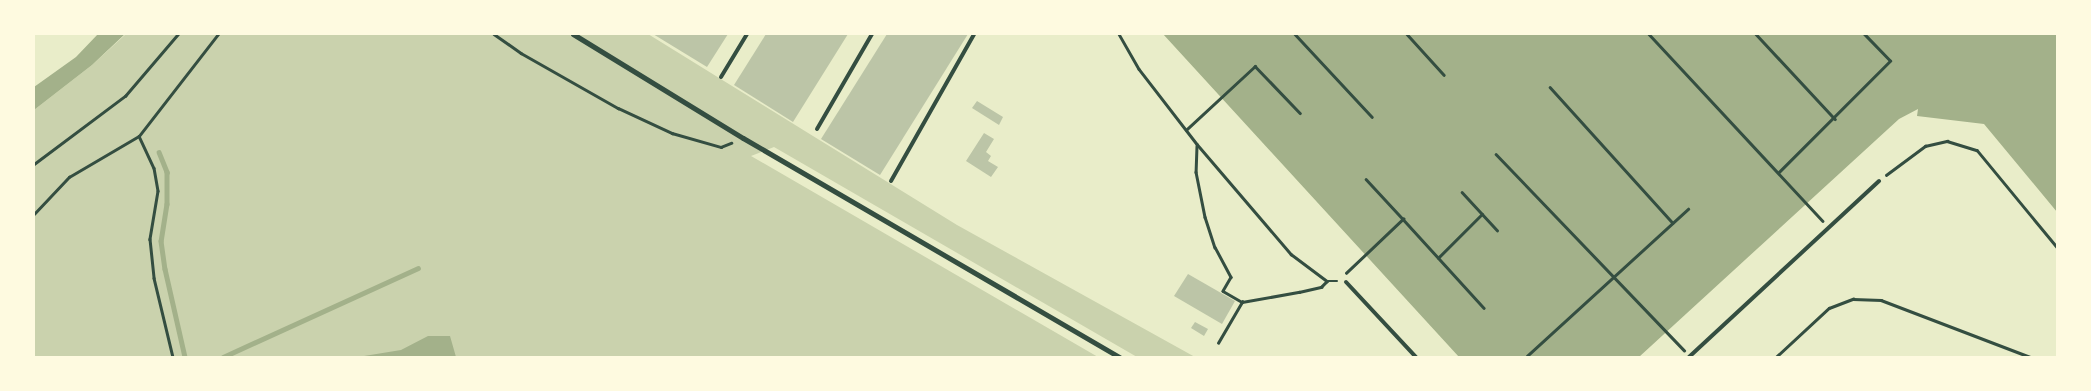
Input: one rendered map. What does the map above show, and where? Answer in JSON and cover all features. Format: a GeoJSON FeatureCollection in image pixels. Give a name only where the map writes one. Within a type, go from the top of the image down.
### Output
{"type":"FeatureCollection","features":[{"type":"Feature","properties":{"kind":"street"},"geometry":{"type":"LineString","coordinates":[[573,34],[743,138],[1120,357]]}},
{"type":"Feature","properties":{"kind":"lane"},"geometry":{"type":"LineString","coordinates":[[721,77],[747,34]]}},
{"type":"Feature","properties":{"kind":"lane"},"geometry":{"type":"LineString","coordinates":[[817,129],[872,34]]}},
{"type":"Feature","properties":{"kind":"lane"},"geometry":{"type":"LineString","coordinates":[[891,181],[974,34]]}},
{"type":"Feature","properties":{"kind":"lane"},"geometry":{"type":"LineString","coordinates":[[1689,357],[1879,181]]}},
{"type":"Feature","properties":{"kind":"lane"},"geometry":{"type":"LineString","coordinates":[[1346,282],[1416,357]]}},
{"type":"Feature","properties":{"kind":"path"},"geometry":{"type":"LineString","coordinates":[[34,164],[125,96],[178,34]]}},
{"type":"Feature","properties":{"kind":"path"},"geometry":{"type":"LineString","coordinates":[[34,214],[69,177],[139,136],[218,34]]}},
{"type":"Feature","properties":{"kind":"path"},"geometry":{"type":"LineString","coordinates":[[494,34],[521,53],[618,108],[672,133],[721,147],[743,138]]}},
{"type":"Feature","properties":{"kind":"path"},"geometry":{"type":"LineString","coordinates":[[1119,34],[1138,68],[1196,144],[1291,254],[1327,280],[1346,282]]}},
{"type":"Feature","properties":{"kind":"path"},"geometry":{"type":"LineString","coordinates":[[1295,34],[1372,117]]}},
{"type":"Feature","properties":{"kind":"path"},"geometry":{"type":"LineString","coordinates":[[1407,34],[1444,75]]}},
{"type":"Feature","properties":{"kind":"path"},"geometry":{"type":"LineString","coordinates":[[1648,34],[1779,172],[1807,205],[1830,227]]}},
{"type":"Feature","properties":{"kind":"path"},"geometry":{"type":"LineString","coordinates":[[1756,34],[1835,119]]}},
{"type":"Feature","properties":{"kind":"path"},"geometry":{"type":"LineString","coordinates":[[1779,172],[1835,119],[1890,61],[1864,34]]}},
{"type":"Feature","properties":{"kind":"path"},"geometry":{"type":"LineString","coordinates":[[1186,130],[1254,66],[1300,113]]}},
{"type":"Feature","properties":{"kind":"path"},"geometry":{"type":"LineString","coordinates":[[1550,86],[1673,222]]}},
{"type":"Feature","properties":{"kind":"path"},"geometry":{"type":"LineString","coordinates":[[139,136],[154,168],[158,191],[150,239],[154,278],[173,357]]}},
{"type":"Feature","properties":{"kind":"path"},"geometry":{"type":"LineString","coordinates":[[1879,181],[1925,146],[1947,141],[1977,150],[2057,247]]}},
{"type":"Feature","properties":{"kind":"path"},"geometry":{"type":"LineString","coordinates":[[1196,144],[1196,172],[1202,204],[1215,247],[1230,277],[1223,291],[1242,302],[1321,286],[1327,280]]}},
{"type":"Feature","properties":{"kind":"path"},"geometry":{"type":"LineString","coordinates":[[1496,154],[1689,357]]}},
{"type":"Feature","properties":{"kind":"path"},"geometry":{"type":"LineString","coordinates":[[1366,179],[1484,308]]}},
{"type":"Feature","properties":{"kind":"path"},"geometry":{"type":"LineString","coordinates":[[1462,192],[1497,230]]}},
{"type":"Feature","properties":{"kind":"path"},"geometry":{"type":"LineString","coordinates":[[1527,356],[1688,209]]}},
{"type":"Feature","properties":{"kind":"path"},"geometry":{"type":"LineString","coordinates":[[1438,258],[1482,214]]}},
{"type":"Feature","properties":{"kind":"path"},"geometry":{"type":"LineString","coordinates":[[1337,281],[1403,219]]}},
{"type":"Feature","properties":{"kind":"path"},"geometry":{"type":"LineString","coordinates":[[1776,357],[1829,308],[1853,299],[1881,300],[2030,357]]}},
{"type":"Feature","properties":{"kind":"path"},"geometry":{"type":"LineString","coordinates":[[1218,343],[1242,302]]}},
{"type":"Feature","properties":{"kind":"shaded area"},"geometry":{"type":"Polygon","coordinates":[[[98,34],[125,34],[92,65],[34,110],[34,87],[76,57],[98,34]]]}},
{"type":"Feature","properties":{"kind":"shaded area"},"geometry":{"type":"Polygon","coordinates":[[[126,34],[648,34],[957,225],[1195,357],[1137,357],[774,147],[751,156],[1098,357],[34,357],[34,110],[92,65],[126,34]]]}},
{"type":"Feature","properties":{"kind":"shaded area"},"geometry":{"type":"Polygon","coordinates":[[[1163,34],[2057,34],[2057,212],[1984,124],[1917,116],[1918,109],[1899,119],[1639,357],[1459,357],[1163,34]]]}},
{"type":"Feature","properties":{"kind":"shaded area"},"geometry":{"type":"Polygon","coordinates":[[[428,336],[450,336],[456,357],[358,357],[401,350],[428,336]]]}},
{"type":"Feature","properties":{"kind":"building"},"geometry":{"type":"Polygon","coordinates":[[[653,34],[728,34],[707,67],[653,34]]]}},
{"type":"Feature","properties":{"kind":"building"},"geometry":{"type":"Polygon","coordinates":[[[766,34],[848,34],[793,122],[734,85],[766,34]]]}},
{"type":"Feature","properties":{"kind":"building"},"geometry":{"type":"Polygon","coordinates":[[[887,34],[968,34],[880,175],[821,139],[887,34]]]}},
{"type":"Feature","properties":{"kind":"building"},"geometry":{"type":"Polygon","coordinates":[[[977,101],[1003,117],[999,125],[972,108],[977,101]]]}},
{"type":"Feature","properties":{"kind":"building"},"geometry":{"type":"Polygon","coordinates":[[[984,133],[994,139],[986,152],[991,156],[988,161],[998,167],[991,177],[966,161],[984,133]]]}},
{"type":"Feature","properties":{"kind":"building"},"geometry":{"type":"Polygon","coordinates":[[[1188,274],[1235,301],[1222,324],[1174,296],[1188,274]]]}},
{"type":"Feature","properties":{"kind":"building"},"geometry":{"type":"Polygon","coordinates":[[[1195,322],[1208,329],[1204,336],[1191,328],[1195,322]]]}},
{"type":"Feature","properties":{"kind":"waterway"},"geometry":{"type":"LineString","coordinates":[[159,152],[167,172],[167,204],[161,241],[165,269],[185,357]]}},
{"type":"Feature","properties":{"kind":"waterway"},"geometry":{"type":"LineString","coordinates":[[223,357],[418,268]]}}]}
